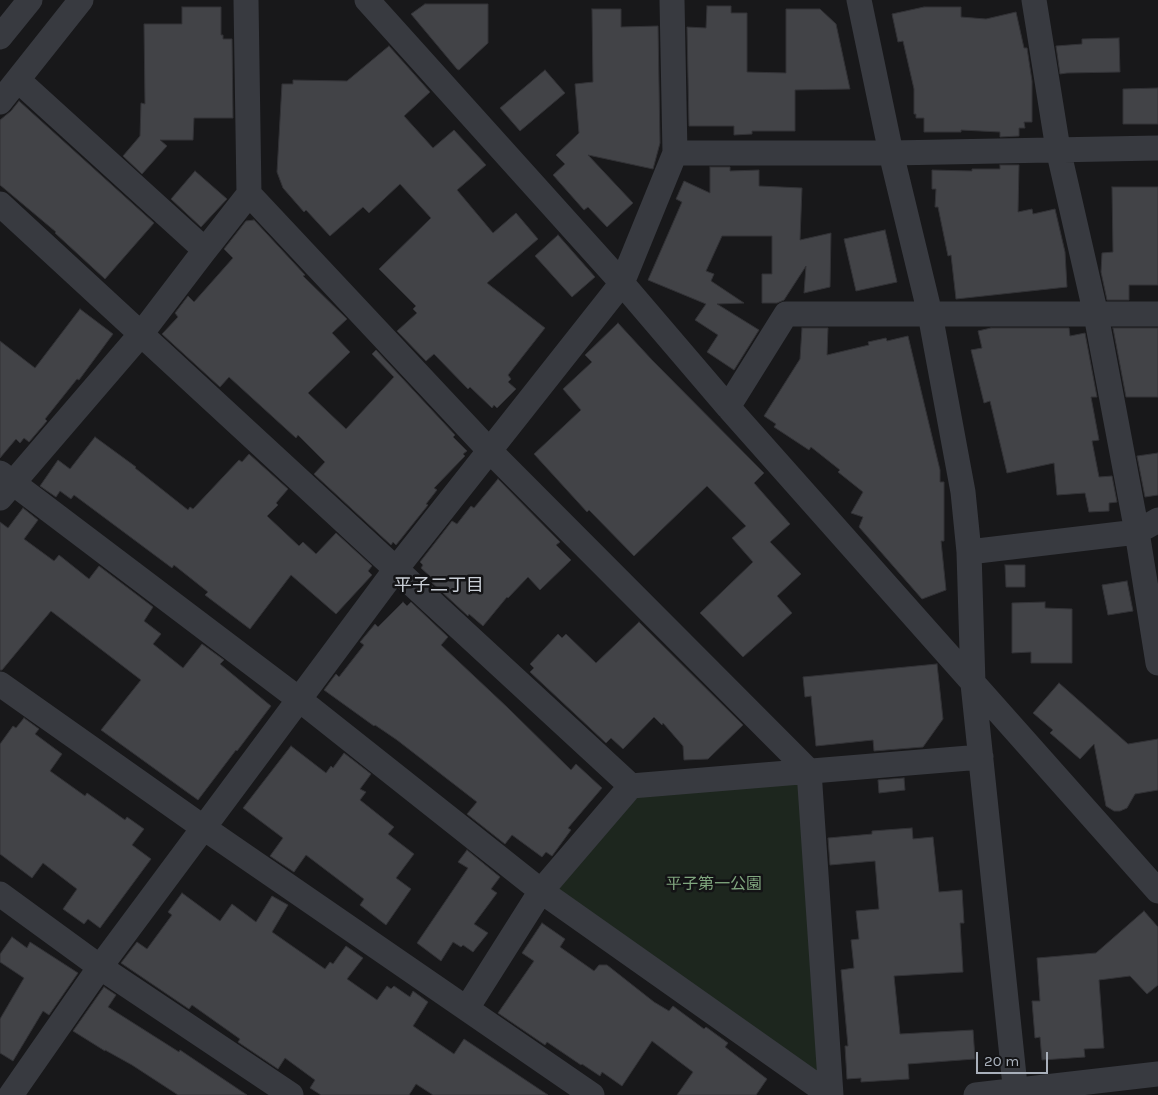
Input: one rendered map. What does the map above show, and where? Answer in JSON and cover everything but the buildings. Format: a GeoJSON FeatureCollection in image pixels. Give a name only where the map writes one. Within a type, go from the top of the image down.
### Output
{"type":"FeatureCollection","features":[{"type":"Feature","properties":{"kind":"street"},"geometry":{"type":"LineString","coordinates":[[0,37],[30,0]]}},
{"type":"Feature","properties":{"kind":"street"},"geometry":{"type":"LineString","coordinates":[[0,102],[81,0]]}},
{"type":"Feature","properties":{"kind":"street"},"geometry":{"type":"LineString","coordinates":[[246,0],[250,194],[141,334],[4,485],[300,700],[541,891],[831,1095]]}},
{"type":"Feature","properties":{"kind":"street"},"geometry":{"type":"LineString","coordinates":[[368,0],[622,283],[728,407],[1158,891]]}},
{"type":"Feature","properties":{"kind":"street"},"geometry":{"type":"LineString","coordinates":[[14,1087],[100,967],[396,569],[622,283],[675,153],[672,0]]}},
{"type":"Feature","properties":{"kind":"street"},"geometry":{"type":"LineString","coordinates":[[859,0],[890,153],[930,314],[963,492],[969,552],[973,684],[1016,1093]]}},
{"type":"Feature","properties":{"kind":"street"},"geometry":{"type":"LineString","coordinates":[[1034,0],[1058,149],[1147,526],[1158,663]]}},
{"type":"Feature","properties":{"kind":"street"},"geometry":{"type":"LineString","coordinates":[[18,80],[205,250]]}},
{"type":"Feature","properties":{"kind":"street"},"geometry":{"type":"LineString","coordinates":[[675,153],[890,153],[1158,148]]}},
{"type":"Feature","properties":{"kind":"street"},"geometry":{"type":"LineString","coordinates":[[250,194],[490,451],[809,771],[831,1095]]}},
{"type":"Feature","properties":{"kind":"street"},"geometry":{"type":"LineString","coordinates":[[0,204],[631,786]]}},
{"type":"Feature","properties":{"kind":"street"},"geometry":{"type":"LineString","coordinates":[[728,407],[786,314],[1158,314]]}},
{"type":"Feature","properties":{"kind":"street"},"geometry":{"type":"LineString","coordinates":[[969,552],[1147,526]]}},
{"type":"Feature","properties":{"kind":"street"},"geometry":{"type":"LineString","coordinates":[[0,684],[204,828],[592,1095]]}},
{"type":"Feature","properties":{"kind":"street"},"geometry":{"type":"LineString","coordinates":[[467,1008],[541,891],[631,786],[981,757]]}},
{"type":"Feature","properties":{"kind":"street"},"geometry":{"type":"LineString","coordinates":[[0,894],[100,967],[291,1095]]}},
{"type":"Feature","properties":{"kind":"street"},"geometry":{"type":"LineString","coordinates":[[976,1095],[1016,1093],[1158,1074]]}},
{"type":"Feature","properties":{"kind":"green space","name":"平子第一公園"},"geometry":{"type":"Polygon","coordinates":[[[807,778],[831,1089],[550,891],[636,790],[807,778]]]}},
{"type":"Feature","properties":{"kind":"district","name":"平子二丁目"},"geometry":{"type":"Point","coordinates":[439,586]}}]}
